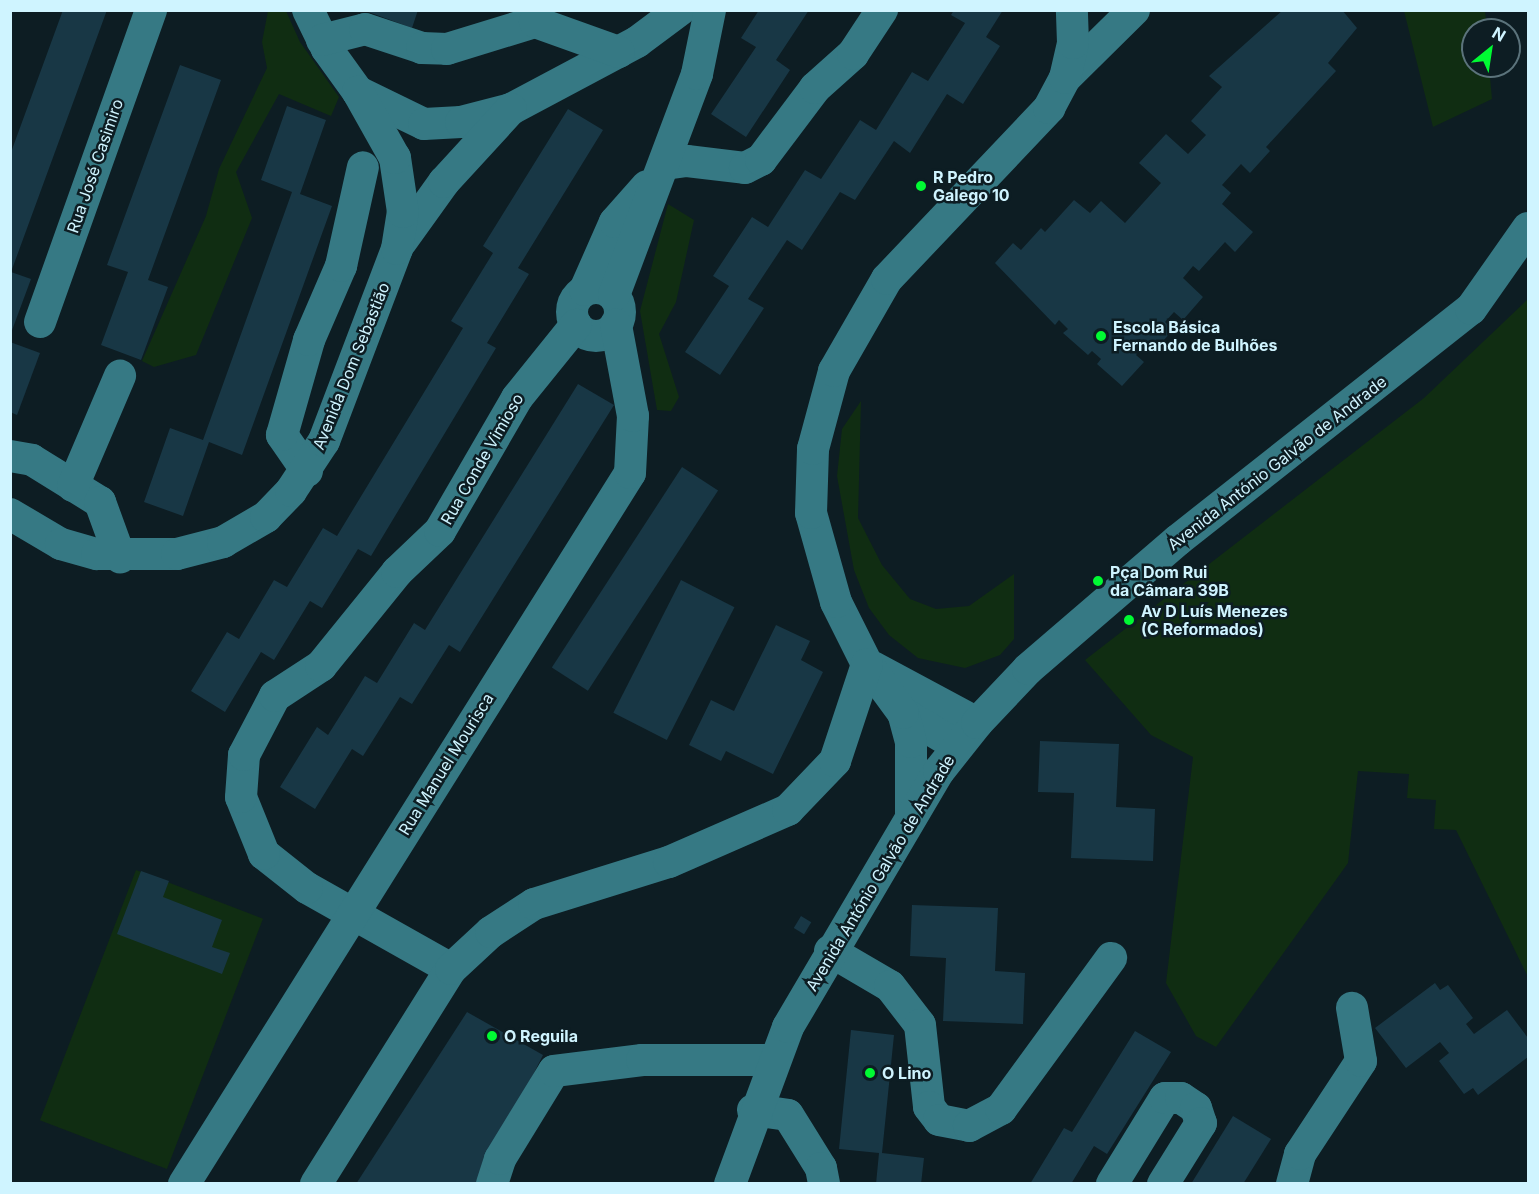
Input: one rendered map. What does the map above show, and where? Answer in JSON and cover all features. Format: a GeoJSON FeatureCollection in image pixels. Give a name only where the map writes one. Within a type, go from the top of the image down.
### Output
{"type":"FeatureCollection","features":[{"type":"Feature","properties":{"kind":"street","name":"Rua José Casimiro"},"geometry":{"type":"LineString","coordinates":[[40,322],[151,10]]}},
{"type":"Feature","properties":{"kind":"street"},"geometry":{"type":"LineString","coordinates":[[308,10],[322,40],[358,92],[395,158],[403,212],[397,249]]}},
{"type":"Feature","properties":{"kind":"street"},"geometry":{"type":"LineString","coordinates":[[358,92],[424,124],[461,122],[511,109],[619,52],[680,10]]}},
{"type":"Feature","properties":{"kind":"street"},"geometry":{"type":"LineString","coordinates":[[605,303],[665,164],[697,74],[710,10]]}},
{"type":"Feature","properties":{"kind":"street"},"geometry":{"type":"LineString","coordinates":[[665,164],[687,161],[745,168],[761,160],[815,88],[853,54],[882,10]]}},
{"type":"Feature","properties":{"kind":"street"},"geometry":{"type":"LineString","coordinates":[[911,816],[911,742],[903,712],[867,664],[836,602],[811,513],[813,449],[834,371],[887,279],[1016,147],[1049,108],[1065,78],[1073,43],[1072,10]]}},
{"type":"Feature","properties":{"kind":"street"},"geometry":{"type":"LineString","coordinates":[[1065,78],[1134,10]]}},
{"type":"Feature","properties":{"kind":"street"},"geometry":{"type":"LineString","coordinates":[[322,40],[365,29],[422,48],[447,49],[535,22],[619,52]]}},
{"type":"Feature","properties":{"kind":"street"},"geometry":{"type":"LineString","coordinates":[[397,249],[444,182],[511,109]]}},
{"type":"Feature","properties":{"kind":"street"},"geometry":{"type":"LineString","coordinates":[[307,471],[282,435],[309,340],[340,266],[363,167]]}},
{"type":"Feature","properties":{"kind":"street","name":"Avenida António Galvão de Andrade"},"geometry":{"type":"LineString","coordinates":[[730,1184],[753,1110],[773,1060],[830,951],[911,816],[968,735],[1028,669],[1178,540],[1471,309],[1528,228]]}},
{"type":"Feature","properties":{"kind":"street","name":"Avenida Dom Sebastião"},"geometry":{"type":"LineString","coordinates":[[10,514],[61,544],[120,557],[177,554],[223,542],[266,517],[307,471],[397,249]]}},
{"type":"Feature","properties":{"kind":"street","name":"Rua Conde Vimioso"},"geometry":{"type":"LineString","coordinates":[[451,969],[350,915],[282,873],[264,854],[241,797],[244,755],[275,696],[321,666],[383,588],[440,531],[517,398],[576,325],[596,336],[605,303]]}},
{"type":"Feature","properties":{"kind":"street","name":"Rua Manuel Mourisca"},"geometry":{"type":"LineString","coordinates":[[184,1184],[350,915],[630,473],[633,416],[605,303]]}},
{"type":"Feature","properties":{"kind":"street"},"geometry":{"type":"LineString","coordinates":[[73,486],[120,376]]}},
{"type":"Feature","properties":{"kind":"street"},"geometry":{"type":"LineString","coordinates":[[10,456],[32,460],[100,502],[120,557]]}},
{"type":"Feature","properties":{"kind":"street"},"geometry":{"type":"LineString","coordinates":[[867,664],[968,735]]}},
{"type":"Feature","properties":{"kind":"street"},"geometry":{"type":"LineString","coordinates":[[316,1184],[451,969],[491,932],[534,904],[669,862],[788,810],[835,761],[867,664]]}},
{"type":"Feature","properties":{"kind":"street"},"geometry":{"type":"LineString","coordinates":[[903,712],[968,735]]}},
{"type":"Feature","properties":{"kind":"street"},"geometry":{"type":"LineString","coordinates":[[830,951],[890,986],[920,1025],[929,1107],[939,1120],[969,1126],[1001,1109],[1111,957]]}},
{"type":"Feature","properties":{"kind":"street"},"geometry":{"type":"LineString","coordinates":[[1292,1184],[1300,1154],[1361,1061],[1352,1008]]}},
{"type":"Feature","properties":{"kind":"street"},"geometry":{"type":"LineString","coordinates":[[492,1184],[500,1159],[554,1071],[642,1060],[773,1060]]}},
{"type":"Feature","properties":{"kind":"street"},"geometry":{"type":"LineString","coordinates":[[1114,1183],[1165,1098],[1181,1098],[1196,1108],[1201,1123],[1163,1184]]}},
{"type":"Feature","properties":{"kind":"street"},"geometry":{"type":"LineString","coordinates":[[753,1110],[788,1115],[817,1161],[824,1184]]}},
{"type":"Feature","properties":{"kind":"green space"},"geometry":{"type":"Polygon","coordinates":[[[268,11],[286,11],[300,42],[339,97],[331,116],[279,94],[236,172],[252,218],[196,355],[154,367],[142,361],[206,216],[219,169],[267,68],[262,42],[268,11]]]}},
{"type":"Feature","properties":{"kind":"green space"},"geometry":{"type":"Polygon","coordinates":[[[1404,11],[1485,11],[1486,18],[1461,18],[1461,78],[1490,78],[1492,99],[1433,127],[1404,11]]]}},
{"type":"Feature","properties":{"kind":"green space"},"geometry":{"type":"Polygon","coordinates":[[[668,204],[694,220],[676,302],[659,334],[679,397],[671,411],[657,410],[640,311],[668,204]]]}},
{"type":"Feature","properties":{"kind":"green space"},"geometry":{"type":"Polygon","coordinates":[[[1528,299],[1528,977],[1456,830],[1434,829],[1436,800],[1407,798],[1409,774],[1358,771],[1348,863],[1216,1047],[1196,1036],[1166,983],[1193,757],[1151,735],[1085,660],[1424,398],[1528,299]]]}},
{"type":"Feature","properties":{"kind":"green space"},"geometry":{"type":"Polygon","coordinates":[[[861,401],[858,518],[882,565],[910,599],[936,609],[969,606],[1014,574],[1014,639],[1000,655],[965,668],[918,658],[889,635],[869,608],[854,570],[837,476],[842,429],[861,401]]]}},
{"type":"Feature","properties":{"kind":"green space"},"geometry":{"type":"Polygon","coordinates":[[[136,870],[263,919],[167,1169],[40,1120],[136,870]]]}},
{"type":"Feature","properties":{"kind":"building"},"geometry":{"type":"Polygon","coordinates":[[[63,10],[107,10],[11,272],[31,279],[11,333],[10,155],[63,10]]]}},
{"type":"Feature","properties":{"kind":"building"},"geometry":{"type":"Polygon","coordinates":[[[363,10],[418,10],[412,28],[363,10]]]}},
{"type":"Feature","properties":{"kind":"building"},"geometry":{"type":"Polygon","coordinates":[[[759,10],[809,10],[776,60],[790,70],[746,137],[711,114],[756,47],[741,38],[759,10]]]}},
{"type":"Feature","properties":{"kind":"building"},"geometry":{"type":"Polygon","coordinates":[[[954,10],[1003,10],[986,37],[1000,46],[963,104],[947,94],[910,153],[894,141],[855,200],[840,192],[802,250],[787,240],[748,299],[764,308],[720,375],[685,352],[729,286],[713,276],[752,217],[768,227],[805,170],[821,179],[860,120],[876,130],[912,72],[928,81],[965,23],[951,15],[954,10]]]}},
{"type":"Feature","properties":{"kind":"building"},"geometry":{"type":"Polygon","coordinates":[[[1283,10],[1342,10],[1357,28],[1328,63],[1336,71],[1266,147],[1270,151],[1250,173],[1241,164],[1222,185],[1231,193],[1222,204],[1253,232],[1235,252],[1225,242],[1199,271],[1193,266],[1183,278],[1203,297],[1183,320],[1174,312],[1165,322],[1173,330],[1153,352],[1145,344],[1136,355],[1144,362],[1122,386],[1097,364],[1101,359],[1092,351],[1088,355],[1063,333],[1068,329],[1059,320],[1055,325],[995,263],[1013,243],[1021,250],[1041,228],[1045,232],[1074,200],[1090,213],[1101,201],[1125,223],[1161,183],[1139,163],[1166,134],[1188,154],[1206,135],[1191,121],[1222,87],[1209,76],[1283,10]]]}},
{"type":"Feature","properties":{"kind":"building"},"geometry":{"type":"Polygon","coordinates":[[[180,65],[221,80],[148,280],[168,287],[141,360],[101,345],[128,272],[107,265],[180,65]]]}},
{"type":"Feature","properties":{"kind":"building"},"geometry":{"type":"Polygon","coordinates":[[[287,106],[326,120],[300,194],[332,206],[242,455],[209,442],[183,516],[144,502],[170,428],[203,440],[292,192],[261,180],[287,106]]]}},
{"type":"Feature","properties":{"kind":"building"},"geometry":{"type":"Polygon","coordinates":[[[568,109],[603,130],[518,268],[529,274],[487,343],[496,348],[371,556],[358,549],[322,608],[310,601],[274,660],[261,652],[225,712],[191,691],[227,632],[239,639],[274,580],[287,587],[323,528],[337,536],[463,328],[451,321],[493,253],[483,246],[568,109]]]}},
{"type":"Feature","properties":{"kind":"building"},"geometry":{"type":"Polygon","coordinates":[[[10,342],[40,353],[17,415],[10,412],[10,342]]]}},
{"type":"Feature","properties":{"kind":"building"},"geometry":{"type":"Polygon","coordinates":[[[578,384],[614,405],[460,652],[449,645],[412,704],[400,697],[363,756],[352,749],[315,809],[280,787],[317,727],[328,735],[365,676],[377,683],[414,623],[425,630],[578,384]]]}},
{"type":"Feature","properties":{"kind":"building"},"geometry":{"type":"Polygon","coordinates":[[[682,467],[718,490],[588,691],[552,667],[682,467]]]}},
{"type":"Feature","properties":{"kind":"building"},"geometry":{"type":"Polygon","coordinates":[[[681,580],[734,607],[667,740],[613,713],[681,580]]]}},
{"type":"Feature","properties":{"kind":"building"},"geometry":{"type":"Polygon","coordinates":[[[776,625],[810,641],[801,660],[823,672],[773,774],[726,751],[721,761],[689,745],[711,700],[734,711],[776,625]]]}},
{"type":"Feature","properties":{"kind":"building"},"geometry":{"type":"Polygon","coordinates":[[[1040,741],[1119,744],[1116,807],[1155,809],[1153,861],[1071,858],[1074,793],[1038,792],[1040,741]]]}},
{"type":"Feature","properties":{"kind":"building"},"geometry":{"type":"Polygon","coordinates":[[[141,871],[169,881],[163,897],[222,920],[212,947],[230,953],[222,974],[117,934],[141,871]]]}},
{"type":"Feature","properties":{"kind":"building"},"geometry":{"type":"Polygon","coordinates":[[[912,905],[998,908],[995,971],[1025,973],[1023,1024],[943,1021],[946,958],[910,956],[912,905]]]}},
{"type":"Feature","properties":{"kind":"building"},"geometry":{"type":"Polygon","coordinates":[[[801,916],[811,922],[804,934],[794,928],[801,916]]]}},
{"type":"Feature","properties":{"kind":"building"},"geometry":{"type":"Polygon","coordinates":[[[1435,983],[1440,990],[1448,985],[1473,1018],[1466,1024],[1474,1034],[1507,1010],[1528,1038],[1528,1057],[1478,1095],[1473,1088],[1464,1094],[1439,1061],[1449,1053],[1440,1042],[1406,1068],[1375,1028],[1435,983]]]}},
{"type":"Feature","properties":{"kind":"building"},"geometry":{"type":"Polygon","coordinates":[[[467,1012],[543,1055],[478,1184],[356,1184],[467,1012]]]}},
{"type":"Feature","properties":{"kind":"building"},"geometry":{"type":"Polygon","coordinates":[[[851,1030],[894,1035],[882,1153],[924,1158],[921,1184],[876,1184],[879,1153],[839,1149],[851,1030]]]}},
{"type":"Feature","properties":{"kind":"building"},"geometry":{"type":"Polygon","coordinates":[[[1135,1031],[1171,1052],[1107,1154],[1094,1146],[1071,1184],[1030,1184],[1064,1128],[1072,1132],[1135,1031]]]}},
{"type":"Feature","properties":{"kind":"building"},"geometry":{"type":"Polygon","coordinates":[[[1233,1116],[1271,1139],[1243,1184],[1191,1184],[1233,1116]]]}},
{"type":"Feature","properties":{"kind":"place","name":"R Pedro Galego 10"},"geometry":{"type":"Point","coordinates":[921,186]}},
{"type":"Feature","properties":{"kind":"place","name":"Escola Básica Fernando de Bulhões"},"geometry":{"type":"Point","coordinates":[1101,336]}},
{"type":"Feature","properties":{"kind":"place","name":"Pça Dom Rui da Câmara 39B"},"geometry":{"type":"Point","coordinates":[1098,581]}},
{"type":"Feature","properties":{"kind":"place","name":"Av D Luís Menezes (C Reformados)"},"geometry":{"type":"Point","coordinates":[1129,620]}},
{"type":"Feature","properties":{"kind":"place","name":"O Reguila"},"geometry":{"type":"Point","coordinates":[492,1036]}},
{"type":"Feature","properties":{"kind":"place","name":"O Lino"},"geometry":{"type":"Point","coordinates":[870,1073]}}]}
